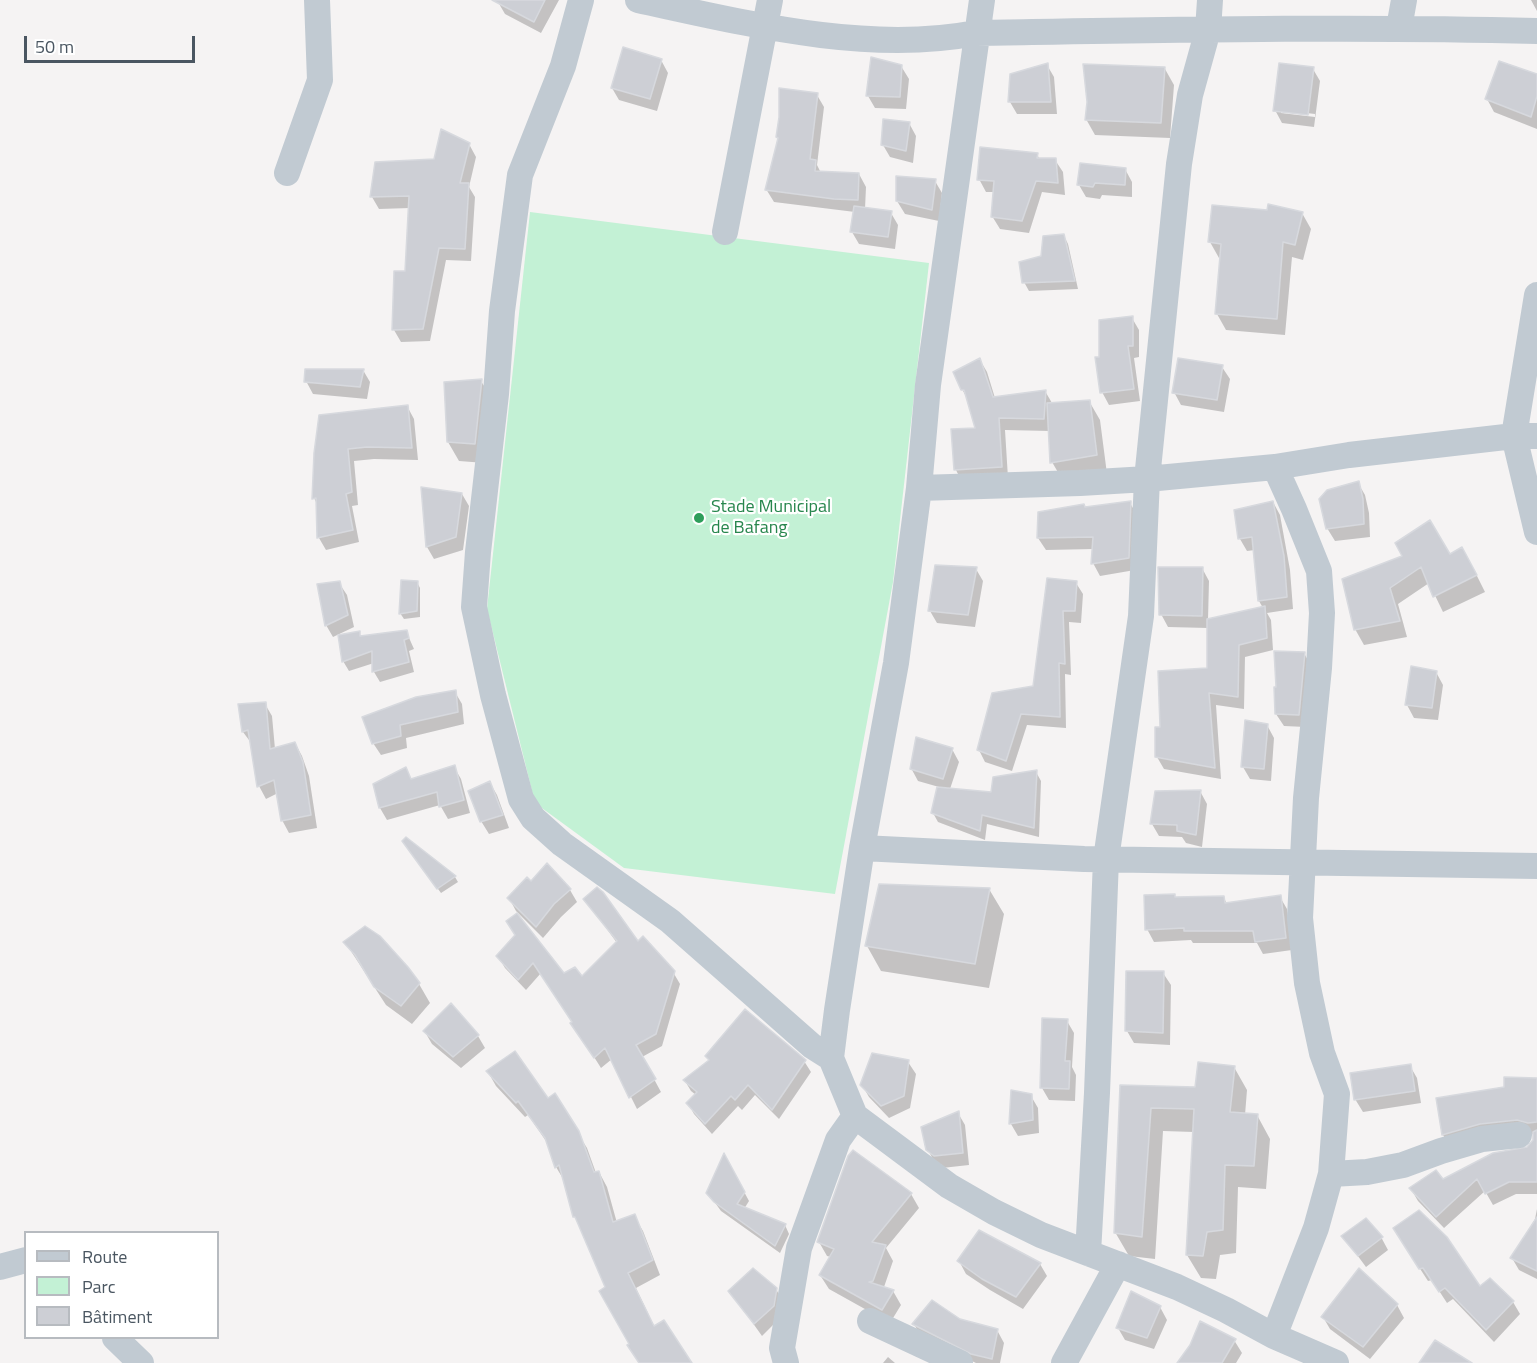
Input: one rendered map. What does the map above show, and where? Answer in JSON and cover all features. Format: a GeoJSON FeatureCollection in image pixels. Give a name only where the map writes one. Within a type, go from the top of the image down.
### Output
{"type":"FeatureCollection","features":[{"type":"Feature","properties":{"kind":"street"},"geometry":{"type":"LineString","coordinates":[[287,173],[320,80],[317,0]]}},
{"type":"Feature","properties":{"kind":"street"},"geometry":{"type":"LineString","coordinates":[[581,0],[563,66],[520,176],[502,311],[496,394],[474,607],[493,695],[520,799],[533,818],[562,844],[670,921],[812,1046],[831,1058]]}},
{"type":"Feature","properties":{"kind":"street"},"geometry":{"type":"LineString","coordinates":[[638,0],[765,28],[843,37],[909,40],[942,40],[976,33],[1399,28],[1537,31]]}},
{"type":"Feature","properties":{"kind":"street"},"geometry":{"type":"LineString","coordinates":[[725,232],[770,0]]}},
{"type":"Feature","properties":{"kind":"street"},"geometry":{"type":"LineString","coordinates":[[982,0],[928,385],[919,488],[896,663],[862,848],[831,1058],[855,1116],[949,1186],[1041,1235],[1177,1287],[1274,1336],[1336,1363]]}},
{"type":"Feature","properties":{"kind":"street"},"geometry":{"type":"LineString","coordinates":[[1088,1253],[1107,859],[1141,616],[1147,478],[1179,164],[1190,95],[1208,30],[1210,0]]}},
{"type":"Feature","properties":{"kind":"street"},"geometry":{"type":"LineString","coordinates":[[1399,28],[1404,0]]}},
{"type":"Feature","properties":{"kind":"street"},"geometry":{"type":"LineString","coordinates":[[1537,295],[1525,436],[1537,532]]}},
{"type":"Feature","properties":{"kind":"street"},"geometry":{"type":"LineString","coordinates":[[919,488],[1080,483],[1147,478],[1275,467],[1349,455],[1525,436]]}},
{"type":"Feature","properties":{"kind":"street"},"geometry":{"type":"LineString","coordinates":[[1274,1336],[1316,1228],[1331,1174],[1337,1094],[1322,1053],[1307,983],[1300,918],[1306,798],[1319,668],[1322,613],[1319,571],[1275,467]]}},
{"type":"Feature","properties":{"kind":"street"},"geometry":{"type":"LineString","coordinates":[[862,848],[1107,859],[1537,866]]}},
{"type":"Feature","properties":{"kind":"street"},"geometry":{"type":"LineString","coordinates":[[786,1363],[782,1348],[799,1248],[838,1140],[855,1116]]}},
{"type":"Feature","properties":{"kind":"street"},"geometry":{"type":"LineString","coordinates":[[1331,1174],[1367,1172],[1403,1165],[1482,1139],[1519,1135]]}},
{"type":"Feature","properties":{"kind":"street"},"geometry":{"type":"LineString","coordinates":[[0,1267],[24,1261]]}},
{"type":"Feature","properties":{"kind":"street"},"geometry":{"type":"LineString","coordinates":[[1064,1363],[1118,1264]]}},
{"type":"Feature","properties":{"kind":"street"},"geometry":{"type":"LineString","coordinates":[[870,1321],[960,1363]]}},
{"type":"Feature","properties":{"kind":"street"},"geometry":{"type":"LineString","coordinates":[[116,1339],[141,1363]]}},
{"type":"Feature","properties":{"kind":"green space","name":"Stade Municipal de Bafang"},"geometry":{"type":"Polygon","coordinates":[[[530,212],[929,263],[893,582],[835,894],[624,868],[535,803],[487,609],[530,212]]]}},
{"type":"Feature","properties":{"kind":"building"},"geometry":{"type":"Polygon","coordinates":[[[492,0],[545,0],[534,22],[492,0]]]}},
{"type":"Feature","properties":{"kind":"building"},"geometry":{"type":"Polygon","coordinates":[[[623,47],[662,59],[650,99],[611,88],[623,47]]]}},
{"type":"Feature","properties":{"kind":"building"},"geometry":{"type":"Polygon","coordinates":[[[871,57],[902,65],[900,97],[866,96],[871,57]]]}},
{"type":"Feature","properties":{"kind":"building"},"geometry":{"type":"Polygon","coordinates":[[[1499,61],[1537,74],[1537,96],[1531,117],[1485,99],[1499,61]]]}},
{"type":"Feature","properties":{"kind":"building"},"geometry":{"type":"Polygon","coordinates":[[[1048,63],[1051,102],[1008,102],[1010,74],[1048,63]]]}},
{"type":"Feature","properties":{"kind":"building"},"geometry":{"type":"Polygon","coordinates":[[[1279,63],[1314,67],[1308,115],[1273,111],[1279,63]]]}},
{"type":"Feature","properties":{"kind":"building"},"geometry":{"type":"Polygon","coordinates":[[[1083,64],[1165,67],[1161,123],[1085,120],[1087,102],[1083,64]]]}},
{"type":"Feature","properties":{"kind":"building"},"geometry":{"type":"Polygon","coordinates":[[[779,88],[818,93],[810,159],[816,160],[815,171],[859,173],[858,200],[765,190],[778,138],[776,137],[779,88]]]}},
{"type":"Feature","properties":{"kind":"building"},"geometry":{"type":"Polygon","coordinates":[[[883,119],[910,122],[906,151],[881,145],[883,119]]]}},
{"type":"Feature","properties":{"kind":"building"},"geometry":{"type":"Polygon","coordinates":[[[441,129],[470,143],[460,183],[469,183],[465,249],[439,248],[423,329],[392,330],[394,271],[405,271],[409,196],[370,197],[375,162],[434,159],[441,129]]]}},
{"type":"Feature","properties":{"kind":"building"},"geometry":{"type":"Polygon","coordinates":[[[980,147],[1038,153],[1037,158],[1056,158],[1058,183],[1036,181],[1022,221],[991,217],[994,181],[977,180],[980,147]]]}},
{"type":"Feature","properties":{"kind":"building"},"geometry":{"type":"Polygon","coordinates":[[[1080,163],[1126,168],[1125,185],[1095,183],[1093,187],[1077,185],[1080,163]]]}},
{"type":"Feature","properties":{"kind":"building"},"geometry":{"type":"Polygon","coordinates":[[[896,176],[936,179],[932,210],[896,201],[896,176]]]}},
{"type":"Feature","properties":{"kind":"building"},"geometry":{"type":"Polygon","coordinates":[[[1268,204],[1303,212],[1295,245],[1283,242],[1277,319],[1215,314],[1221,244],[1208,242],[1212,205],[1267,210],[1268,204]]]}},
{"type":"Feature","properties":{"kind":"building"},"geometry":{"type":"Polygon","coordinates":[[[854,206],[892,211],[888,237],[850,232],[854,206]]]}},
{"type":"Feature","properties":{"kind":"building"},"geometry":{"type":"Polygon","coordinates":[[[1064,234],[1075,281],[1022,283],[1019,262],[1041,256],[1043,236],[1064,234]]]}},
{"type":"Feature","properties":{"kind":"building"},"geometry":{"type":"Polygon","coordinates":[[[1133,316],[1133,346],[1128,346],[1134,389],[1100,393],[1095,357],[1099,357],[1099,320],[1133,316]]]}},
{"type":"Feature","properties":{"kind":"building"},"geometry":{"type":"Polygon","coordinates":[[[980,358],[993,397],[1046,390],[1044,419],[999,418],[1002,467],[954,470],[951,429],[975,428],[964,390],[961,390],[953,372],[980,358]]]}},
{"type":"Feature","properties":{"kind":"building"},"geometry":{"type":"Polygon","coordinates":[[[1178,358],[1223,365],[1217,400],[1172,393],[1178,358]]]}},
{"type":"Feature","properties":{"kind":"building"},"geometry":{"type":"Polygon","coordinates":[[[305,369],[364,369],[360,387],[304,382],[305,369]]]}},
{"type":"Feature","properties":{"kind":"building"},"geometry":{"type":"Polygon","coordinates":[[[482,379],[475,444],[447,442],[444,382],[482,379]]]}},
{"type":"Feature","properties":{"kind":"building"},"geometry":{"type":"Polygon","coordinates":[[[1090,400],[1097,455],[1050,463],[1047,403],[1090,400]]]}},
{"type":"Feature","properties":{"kind":"building"},"geometry":{"type":"Polygon","coordinates":[[[408,405],[412,448],[348,449],[352,492],[346,494],[353,530],[317,538],[316,498],[312,499],[314,453],[319,415],[408,405]]]}},
{"type":"Feature","properties":{"kind":"building"},"geometry":{"type":"Polygon","coordinates":[[[1359,481],[1363,499],[1364,524],[1326,529],[1319,499],[1327,490],[1359,481]]]}},
{"type":"Feature","properties":{"kind":"building"},"geometry":{"type":"Polygon","coordinates":[[[421,487],[462,493],[456,537],[426,547],[421,487]]]}},
{"type":"Feature","properties":{"kind":"building"},"geometry":{"type":"Polygon","coordinates":[[[1131,501],[1129,558],[1091,564],[1093,537],[1037,538],[1038,512],[1084,504],[1085,507],[1131,501]]]}},
{"type":"Feature","properties":{"kind":"building"},"geometry":{"type":"Polygon","coordinates":[[[1273,501],[1284,556],[1287,597],[1258,601],[1252,537],[1238,539],[1234,510],[1273,501]]]}},
{"type":"Feature","properties":{"kind":"building"},"geometry":{"type":"Polygon","coordinates":[[[1430,520],[1450,554],[1462,547],[1477,575],[1433,597],[1421,567],[1390,588],[1400,621],[1354,630],[1342,579],[1402,556],[1395,543],[1430,520]]]}},
{"type":"Feature","properties":{"kind":"building"},"geometry":{"type":"Polygon","coordinates":[[[935,565],[977,567],[968,615],[928,611],[935,565]]]}},
{"type":"Feature","properties":{"kind":"building"},"geometry":{"type":"Polygon","coordinates":[[[1158,567],[1203,567],[1202,616],[1159,615],[1158,567]]]}},
{"type":"Feature","properties":{"kind":"building"},"geometry":{"type":"Polygon","coordinates":[[[1047,578],[1077,581],[1075,611],[1063,611],[1065,664],[1059,663],[1060,717],[1021,714],[1006,761],[977,750],[992,693],[1033,686],[1047,578]]]}},
{"type":"Feature","properties":{"kind":"building"},"geometry":{"type":"Polygon","coordinates":[[[401,580],[418,581],[417,611],[399,614],[401,580]]]}},
{"type":"Feature","properties":{"kind":"building"},"geometry":{"type":"Polygon","coordinates":[[[340,581],[348,615],[325,626],[317,584],[340,581]]]}},
{"type":"Feature","properties":{"kind":"building"},"geometry":{"type":"Polygon","coordinates":[[[1265,606],[1267,638],[1239,645],[1238,697],[1209,693],[1215,768],[1155,757],[1155,727],[1160,727],[1158,671],[1207,668],[1207,619],[1265,606]]]}},
{"type":"Feature","properties":{"kind":"building"},"geometry":{"type":"Polygon","coordinates":[[[407,630],[409,638],[404,640],[409,662],[372,672],[372,651],[342,662],[338,635],[360,631],[360,636],[407,630]]]}},
{"type":"Feature","properties":{"kind":"building"},"geometry":{"type":"Polygon","coordinates":[[[1274,651],[1305,652],[1299,715],[1275,714],[1274,651]]]}},
{"type":"Feature","properties":{"kind":"building"},"geometry":{"type":"Polygon","coordinates":[[[1411,666],[1437,671],[1432,708],[1405,705],[1411,666]]]}},
{"type":"Feature","properties":{"kind":"building"},"geometry":{"type":"Polygon","coordinates":[[[456,690],[458,712],[400,725],[401,736],[372,744],[362,717],[416,697],[456,690]]]}},
{"type":"Feature","properties":{"kind":"building"},"geometry":{"type":"Polygon","coordinates":[[[266,702],[270,749],[295,742],[303,762],[311,815],[281,821],[274,780],[257,787],[248,730],[242,732],[238,704],[266,702]]]}},
{"type":"Feature","properties":{"kind":"building"},"geometry":{"type":"Polygon","coordinates":[[[1245,720],[1268,724],[1264,769],[1241,767],[1245,720]]]}},
{"type":"Feature","properties":{"kind":"building"},"geometry":{"type":"Polygon","coordinates":[[[916,737],[953,748],[943,779],[910,769],[916,737]]]}},
{"type":"Feature","properties":{"kind":"building"},"geometry":{"type":"Polygon","coordinates":[[[455,765],[464,800],[439,807],[437,792],[379,808],[373,784],[406,767],[411,779],[455,765]]]}},
{"type":"Feature","properties":{"kind":"building"},"geometry":{"type":"Polygon","coordinates":[[[1037,770],[1034,828],[982,815],[980,831],[931,813],[937,787],[991,792],[993,777],[1037,770]]]}},
{"type":"Feature","properties":{"kind":"building"},"geometry":{"type":"Polygon","coordinates":[[[490,781],[503,815],[480,822],[468,791],[490,781]]]}},
{"type":"Feature","properties":{"kind":"building"},"geometry":{"type":"Polygon","coordinates":[[[1201,790],[1196,835],[1177,831],[1177,825],[1150,824],[1155,791],[1201,790]]]}},
{"type":"Feature","properties":{"kind":"building"},"geometry":{"type":"Polygon","coordinates":[[[406,837],[456,876],[437,889],[402,841],[406,837]]]}},
{"type":"Feature","properties":{"kind":"building"},"geometry":{"type":"Polygon","coordinates":[[[547,863],[571,889],[554,904],[536,927],[507,898],[527,877],[531,881],[547,863]]]}},
{"type":"Feature","properties":{"kind":"building"},"geometry":{"type":"Polygon","coordinates":[[[879,884],[990,888],[975,964],[865,946],[879,884]]]}},
{"type":"Feature","properties":{"kind":"building"},"geometry":{"type":"Polygon","coordinates":[[[597,887],[638,941],[643,936],[675,971],[656,1034],[636,1045],[656,1079],[629,1098],[605,1048],[594,1058],[533,963],[518,980],[496,956],[515,935],[506,921],[517,913],[564,973],[575,967],[582,976],[617,941],[583,899],[597,887]]]}},
{"type":"Feature","properties":{"kind":"building"},"geometry":{"type":"Polygon","coordinates":[[[1175,894],[1175,897],[1224,896],[1225,903],[1281,895],[1286,938],[1255,942],[1253,931],[1184,931],[1184,928],[1145,930],[1144,895],[1175,894]]]}},
{"type":"Feature","properties":{"kind":"building"},"geometry":{"type":"Polygon","coordinates":[[[365,926],[380,936],[420,983],[401,1006],[374,987],[355,955],[343,942],[365,926]]]}},
{"type":"Feature","properties":{"kind":"building"},"geometry":{"type":"Polygon","coordinates":[[[1126,971],[1164,971],[1163,1033],[1125,1031],[1126,971]]]}},
{"type":"Feature","properties":{"kind":"building"},"geometry":{"type":"Polygon","coordinates":[[[451,1003],[479,1035],[453,1057],[423,1031],[451,1003]]]}},
{"type":"Feature","properties":{"kind":"building"},"geometry":{"type":"Polygon","coordinates":[[[745,1009],[806,1060],[772,1110],[748,1085],[735,1100],[731,1096],[705,1124],[686,1103],[697,1092],[683,1080],[709,1060],[705,1056],[745,1009]]]}},
{"type":"Feature","properties":{"kind":"building"},"geometry":{"type":"Polygon","coordinates":[[[1042,1018],[1068,1019],[1065,1061],[1070,1061],[1069,1089],[1040,1088],[1042,1018]]]}},
{"type":"Feature","properties":{"kind":"building"},"geometry":{"type":"Polygon","coordinates":[[[515,1051],[548,1098],[555,1093],[579,1131],[594,1172],[599,1171],[613,1222],[635,1214],[653,1260],[628,1273],[654,1326],[664,1320],[692,1363],[639,1363],[627,1345],[629,1344],[599,1291],[605,1287],[575,1217],[573,1217],[559,1165],[555,1168],[545,1138],[518,1101],[516,1103],[486,1071],[515,1051]]]}},
{"type":"Feature","properties":{"kind":"building"},"geometry":{"type":"Polygon","coordinates":[[[872,1053],[909,1060],[904,1096],[881,1106],[860,1085],[872,1053]]]}},
{"type":"Feature","properties":{"kind":"building"},"geometry":{"type":"Polygon","coordinates":[[[1198,1062],[1235,1066],[1230,1112],[1258,1114],[1254,1166],[1225,1165],[1223,1230],[1207,1232],[1203,1256],[1186,1255],[1194,1109],[1151,1108],[1142,1237],[1114,1233],[1120,1085],[1195,1087],[1198,1062]]]}},
{"type":"Feature","properties":{"kind":"building"},"geometry":{"type":"Polygon","coordinates":[[[1411,1064],[1415,1091],[1354,1100],[1350,1073],[1411,1064]]]}},
{"type":"Feature","properties":{"kind":"building"},"geometry":{"type":"Polygon","coordinates":[[[1504,1077],[1537,1078],[1537,1122],[1528,1123],[1517,1120],[1480,1124],[1442,1135],[1436,1098],[1504,1087],[1504,1077]]]}},
{"type":"Feature","properties":{"kind":"building"},"geometry":{"type":"Polygon","coordinates":[[[1011,1090],[1032,1094],[1033,1120],[1009,1124],[1011,1090]]]}},
{"type":"Feature","properties":{"kind":"building"},"geometry":{"type":"Polygon","coordinates":[[[959,1111],[963,1153],[934,1156],[926,1150],[921,1127],[959,1111]]]}},
{"type":"Feature","properties":{"kind":"building"},"geometry":{"type":"Polygon","coordinates":[[[1537,1130],[1537,1182],[1509,1182],[1485,1194],[1477,1179],[1436,1217],[1409,1188],[1436,1170],[1443,1179],[1493,1153],[1527,1147],[1533,1140],[1533,1132],[1537,1130]]]}},
{"type":"Feature","properties":{"kind":"building"},"geometry":{"type":"Polygon","coordinates":[[[853,1150],[912,1193],[872,1242],[886,1245],[873,1281],[869,1282],[894,1290],[882,1310],[819,1275],[834,1249],[817,1242],[848,1156],[853,1150]]]}},
{"type":"Feature","properties":{"kind":"building"},"geometry":{"type":"Polygon","coordinates":[[[724,1153],[745,1192],[737,1204],[786,1224],[775,1246],[714,1202],[706,1193],[724,1153]]]}},
{"type":"Feature","properties":{"kind":"building"},"geometry":{"type":"Polygon","coordinates":[[[1419,1210],[1447,1237],[1480,1286],[1490,1278],[1514,1301],[1486,1330],[1445,1288],[1439,1292],[1423,1268],[1419,1269],[1393,1228],[1419,1210]]]}},
{"type":"Feature","properties":{"kind":"building"},"geometry":{"type":"Polygon","coordinates":[[[1537,1217],[1537,1271],[1510,1258],[1537,1217]]]}},
{"type":"Feature","properties":{"kind":"building"},"geometry":{"type":"Polygon","coordinates":[[[1366,1218],[1383,1237],[1358,1256],[1341,1236],[1366,1218]]]}},
{"type":"Feature","properties":{"kind":"building"},"geometry":{"type":"Polygon","coordinates":[[[979,1230],[1041,1263],[1016,1297],[982,1279],[957,1261],[979,1230]]]}},
{"type":"Feature","properties":{"kind":"building"},"geometry":{"type":"Polygon","coordinates":[[[753,1268],[777,1288],[774,1306],[754,1324],[728,1291],[753,1268]]]}},
{"type":"Feature","properties":{"kind":"building"},"geometry":{"type":"Polygon","coordinates":[[[1359,1268],[1398,1304],[1363,1347],[1321,1317],[1359,1268]]]}},
{"type":"Feature","properties":{"kind":"building"},"geometry":{"type":"Polygon","coordinates":[[[1131,1291],[1161,1306],[1147,1338],[1116,1328],[1131,1291]]]}},
{"type":"Feature","properties":{"kind":"building"},"geometry":{"type":"Polygon","coordinates":[[[932,1300],[960,1319],[998,1329],[992,1359],[971,1354],[912,1324],[932,1300]]]}},
{"type":"Feature","properties":{"kind":"building"},"geometry":{"type":"Polygon","coordinates":[[[1200,1321],[1236,1339],[1222,1363],[1177,1363],[1190,1345],[1200,1321]]]}},
{"type":"Feature","properties":{"kind":"building"},"geometry":{"type":"Polygon","coordinates":[[[1435,1340],[1472,1363],[1419,1363],[1435,1340]]]}},
{"type":"Feature","properties":{"kind":"place","name":"Stade Municipal de Bafang"},"geometry":{"type":"Point","coordinates":[699,518]}}]}
